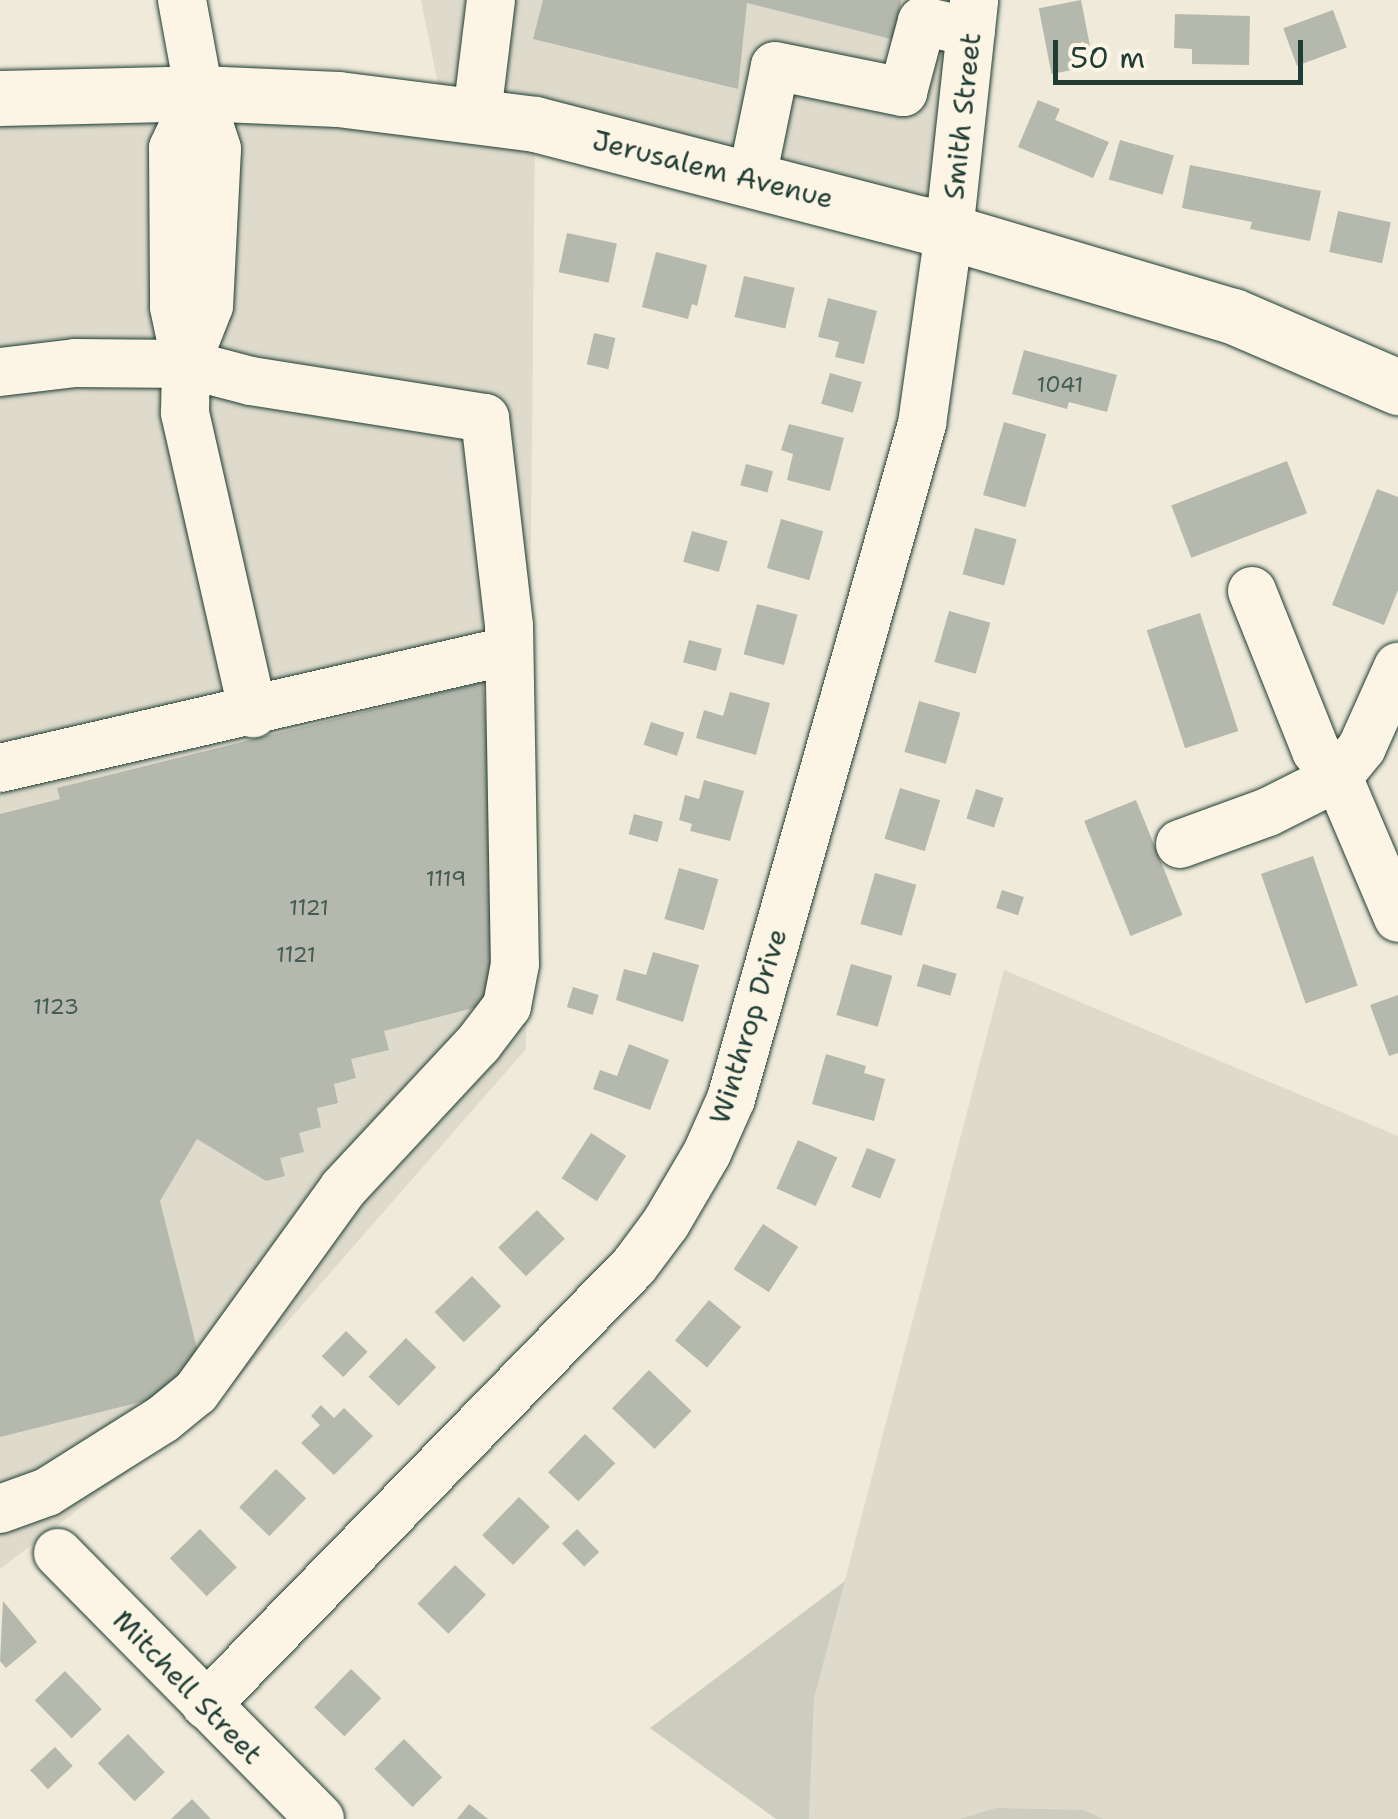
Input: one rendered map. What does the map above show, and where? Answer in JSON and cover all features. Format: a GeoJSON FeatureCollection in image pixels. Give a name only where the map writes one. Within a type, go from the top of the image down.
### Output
{"type":"FeatureCollection","features":[{"type":"Feature","properties":{"kind":"main road","name":"Jerusalem Avenue"},"geometry":{"type":"LineString","coordinates":[[0,98],[199,93],[338,98],[535,124],[949,232],[1233,316],[1398,387]]}},
{"type":"Feature","properties":{"kind":"street"},"geometry":{"type":"LineString","coordinates":[[182,0],[199,93],[217,149],[210,306],[186,364],[185,413],[253,712]]}},
{"type":"Feature","properties":{"kind":"street"},"geometry":{"type":"LineString","coordinates":[[477,114],[491,0]]}},
{"type":"Feature","properties":{"kind":"street"},"geometry":{"type":"LineString","coordinates":[[752,178],[775,66],[903,92],[922,21],[972,16]]}},
{"type":"Feature","properties":{"kind":"street","name":"Smith Street"},"geometry":{"type":"LineString","coordinates":[[949,232],[972,16]]}},
{"type":"Feature","properties":{"kind":"street","name":"Winthrop Drive"},"geometry":{"type":"LineString","coordinates":[[206,1705],[634,1266],[666,1223],[707,1153],[731,1099],[922,424],[949,232]]}},
{"type":"Feature","properties":{"kind":"street"},"geometry":{"type":"LineString","coordinates":[[0,372],[75,363],[186,364],[250,381],[485,418],[509,626],[515,964],[507,1006],[478,1044],[343,1189],[196,1392],[163,1419],[48,1492],[0,1508]]}},
{"type":"Feature","properties":{"kind":"street"},"geometry":{"type":"LineString","coordinates":[[1252,591],[1316,751],[1338,777],[1398,918]]}},
{"type":"Feature","properties":{"kind":"street"},"geometry":{"type":"LineString","coordinates":[[0,768],[507,651]]}},
{"type":"Feature","properties":{"kind":"street"},"geometry":{"type":"LineString","coordinates":[[1180,844],[1268,812],[1338,777],[1362,747],[1398,667]]}},
{"type":"Feature","properties":{"kind":"street","name":"Mitchell Street"},"geometry":{"type":"LineString","coordinates":[[58,1554],[320,1819]]}},
{"type":"Feature","properties":{"kind":"shaded area"},"geometry":{"type":"Polygon","coordinates":[[[421,0],[974,0],[949,232],[535,124],[526,1049],[213,1407],[0,1569],[0,98],[443,109],[421,0]]]}},
{"type":"Feature","properties":{"kind":"shaded area"},"geometry":{"type":"Polygon","coordinates":[[[1004,970],[1398,1136],[1398,1819],[809,1819],[814,1699],[1004,970]]]}},
{"type":"Feature","properties":{"kind":"shaded area"},"geometry":{"type":"Polygon","coordinates":[[[845,1581],[814,1699],[809,1819],[776,1819],[650,1728],[845,1581]]]}},
{"type":"Feature","properties":{"kind":"shaded area"},"geometry":{"type":"Polygon","coordinates":[[[996,1808],[1084,1810],[1103,1819],[960,1819],[996,1808]]]}},
{"type":"Feature","properties":{"kind":"building"},"geometry":{"type":"Polygon","coordinates":[[[543,0],[901,0],[895,40],[747,3],[738,89],[533,39],[543,0]]]}},
{"type":"Feature","properties":{"kind":"building"},"geometry":{"type":"Polygon","coordinates":[[[1081,0],[1094,66],[1052,74],[1039,8],[1081,0]]]}},
{"type":"Feature","properties":{"kind":"building"},"geometry":{"type":"Polygon","coordinates":[[[1333,10],[1347,48],[1297,66],[1283,28],[1333,10]]]}},
{"type":"Feature","properties":{"kind":"building"},"geometry":{"type":"Polygon","coordinates":[[[1175,14],[1250,16],[1249,65],[1192,64],[1192,49],[1174,48],[1175,14]]]}},
{"type":"Feature","properties":{"kind":"building"},"geometry":{"type":"Polygon","coordinates":[[[1038,100],[1060,109],[1055,120],[1109,142],[1093,178],[1018,147],[1038,100]]]}},
{"type":"Feature","properties":{"kind":"building"},"geometry":{"type":"Polygon","coordinates":[[[1120,140],[1174,155],[1163,195],[1109,179],[1120,140]]]}},
{"type":"Feature","properties":{"kind":"building"},"geometry":{"type":"Polygon","coordinates":[[[1190,165],[1321,191],[1310,241],[1250,229],[1252,222],[1182,208],[1190,165]]]}},
{"type":"Feature","properties":{"kind":"building"},"geometry":{"type":"Polygon","coordinates":[[[1338,211],[1391,222],[1382,263],[1329,252],[1338,211]]]}},
{"type":"Feature","properties":{"kind":"building"},"geometry":{"type":"Polygon","coordinates":[[[567,233],[617,244],[609,283],[559,272],[567,233]]]}},
{"type":"Feature","properties":{"kind":"building"},"geometry":{"type":"Polygon","coordinates":[[[656,252],[707,265],[697,306],[692,304],[688,319],[642,307],[656,252]]]}},
{"type":"Feature","properties":{"kind":"building"},"geometry":{"type":"Polygon","coordinates":[[[744,276],[795,288],[785,329],[735,317],[744,276]]]}},
{"type":"Feature","properties":{"kind":"building"},"geometry":{"type":"Polygon","coordinates":[[[828,298],[877,311],[864,364],[835,357],[839,342],[818,337],[828,298]]]}},
{"type":"Feature","properties":{"kind":"building"},"geometry":{"type":"Polygon","coordinates":[[[594,333],[615,338],[608,369],[587,364],[594,333]]]}},
{"type":"Feature","properties":{"kind":"building"},"geometry":{"type":"Polygon","coordinates":[[[1024,350],[1117,375],[1107,412],[1069,402],[1067,409],[1012,394],[1024,350]]]}},
{"type":"Feature","properties":{"kind":"building"},"geometry":{"type":"Polygon","coordinates":[[[830,373],[862,382],[853,413],[821,404],[830,373]]]}},
{"type":"Feature","properties":{"kind":"building"},"geometry":{"type":"Polygon","coordinates":[[[1004,422],[1046,434],[1025,507],[983,495],[1004,422]]]}},
{"type":"Feature","properties":{"kind":"building"},"geometry":{"type":"Polygon","coordinates":[[[789,424],[844,438],[830,491],[787,480],[793,454],[781,450],[789,424]]]}},
{"type":"Feature","properties":{"kind":"building"},"geometry":{"type":"Polygon","coordinates":[[[1287,461],[1307,513],[1191,558],[1171,505],[1287,461]]]}},
{"type":"Feature","properties":{"kind":"building"},"geometry":{"type":"Polygon","coordinates":[[[746,464],[773,471],[767,492],[740,485],[746,464]]]}},
{"type":"Feature","properties":{"kind":"building"},"geometry":{"type":"Polygon","coordinates":[[[1377,489],[1398,497],[1398,590],[1384,625],[1332,605],[1377,489]]]}},
{"type":"Feature","properties":{"kind":"building"},"geometry":{"type":"Polygon","coordinates":[[[781,519],[823,531],[809,580],[767,568],[781,519]]]}},
{"type":"Feature","properties":{"kind":"building"},"geometry":{"type":"Polygon","coordinates":[[[975,528],[1017,539],[1004,585],[963,574],[975,528]]]}},
{"type":"Feature","properties":{"kind":"building"},"geometry":{"type":"Polygon","coordinates":[[[692,531],[728,541],[719,572],[683,562],[692,531]]]}},
{"type":"Feature","properties":{"kind":"building"},"geometry":{"type":"Polygon","coordinates":[[[757,604],[798,615],[784,665],[744,654],[757,604]]]}},
{"type":"Feature","properties":{"kind":"building"},"geometry":{"type":"Polygon","coordinates":[[[949,611],[990,623],[976,674],[934,662],[949,611]]]}},
{"type":"Feature","properties":{"kind":"building"},"geometry":{"type":"Polygon","coordinates":[[[1200,613],[1238,731],[1185,748],[1147,630],[1200,613]]]}},
{"type":"Feature","properties":{"kind":"building"},"geometry":{"type":"Polygon","coordinates":[[[689,640],[722,649],[716,671],[683,662],[689,640]]]}},
{"type":"Feature","properties":{"kind":"building"},"geometry":{"type":"Polygon","coordinates":[[[483,682],[499,916],[489,994],[481,1006],[384,1031],[389,1050],[351,1059],[356,1078],[334,1084],[338,1103],[317,1108],[321,1127],[299,1133],[304,1152],[280,1158],[285,1176],[266,1181],[197,1139],[160,1201],[201,1364],[185,1391],[0,1437],[0,814],[60,799],[57,788],[483,682]]]}},
{"type":"Feature","properties":{"kind":"building"},"geometry":{"type":"Polygon","coordinates":[[[730,692],[770,703],[756,755],[696,738],[704,710],[723,716],[730,692]]]}},
{"type":"Feature","properties":{"kind":"building"},"geometry":{"type":"Polygon","coordinates":[[[919,701],[960,713],[946,764],[904,752],[919,701]]]}},
{"type":"Feature","properties":{"kind":"building"},"geometry":{"type":"Polygon","coordinates":[[[651,722],[684,733],[677,756],[644,745],[651,722]]]}},
{"type":"Feature","properties":{"kind":"building"},"geometry":{"type":"Polygon","coordinates":[[[704,780],[744,791],[730,841],[690,831],[692,824],[679,820],[685,795],[699,799],[704,780]]]}},
{"type":"Feature","properties":{"kind":"building"},"geometry":{"type":"Polygon","coordinates":[[[900,788],[940,800],[925,851],[885,839],[900,788]]]}},
{"type":"Feature","properties":{"kind":"building"},"geometry":{"type":"Polygon","coordinates":[[[976,789],[1004,798],[994,827],[966,818],[976,789]]]}},
{"type":"Feature","properties":{"kind":"building"},"geometry":{"type":"Polygon","coordinates":[[[1136,800],[1182,915],[1131,936],[1084,821],[1136,800]]]}},
{"type":"Feature","properties":{"kind":"building"},"geometry":{"type":"Polygon","coordinates":[[[634,814],[663,822],[658,842],[629,834],[634,814]]]}},
{"type":"Feature","properties":{"kind":"building"},"geometry":{"type":"Polygon","coordinates":[[[1313,856],[1358,986],[1306,1003],[1261,874],[1313,856]]]}},
{"type":"Feature","properties":{"kind":"building"},"geometry":{"type":"Polygon","coordinates":[[[679,868],[718,879],[704,930],[664,919],[679,868]]]}},
{"type":"Feature","properties":{"kind":"building"},"geometry":{"type":"Polygon","coordinates":[[[875,873],[916,885],[902,936],[860,924],[875,873]]]}},
{"type":"Feature","properties":{"kind":"building"},"geometry":{"type":"Polygon","coordinates":[[[1002,890],[1024,897],[1018,915],[996,908],[1002,890]]]}},
{"type":"Feature","properties":{"kind":"building"},"geometry":{"type":"Polygon","coordinates":[[[653,952],[699,965],[683,1022],[616,1000],[624,969],[646,975],[653,952]]]}},
{"type":"Feature","properties":{"kind":"building"},"geometry":{"type":"Polygon","coordinates":[[[851,964],[892,976],[878,1027],[836,1015],[851,964]]]}},
{"type":"Feature","properties":{"kind":"building"},"geometry":{"type":"Polygon","coordinates":[[[923,964],[957,974],[950,996],[917,986],[923,964]]]}},
{"type":"Feature","properties":{"kind":"building"},"geometry":{"type":"Polygon","coordinates":[[[573,987],[599,995],[593,1015],[567,1007],[573,987]]]}},
{"type":"Feature","properties":{"kind":"building"},"geometry":{"type":"Polygon","coordinates":[[[1398,995],[1398,1053],[1389,1056],[1370,1005],[1398,995]]]}},
{"type":"Feature","properties":{"kind":"building"},"geometry":{"type":"Polygon","coordinates":[[[629,1044],[669,1060],[650,1110],[593,1089],[600,1070],[617,1076],[629,1044]]]}},
{"type":"Feature","properties":{"kind":"building"},"geometry":{"type":"Polygon","coordinates":[[[826,1054],[866,1066],[864,1073],[885,1079],[874,1121],[812,1104],[826,1054]]]}},
{"type":"Feature","properties":{"kind":"building"},"geometry":{"type":"Polygon","coordinates":[[[591,1133],[626,1156],[597,1201],[562,1178],[591,1133]]]}},
{"type":"Feature","properties":{"kind":"building"},"geometry":{"type":"Polygon","coordinates":[[[798,1140],[837,1157],[816,1206],[776,1188],[798,1140]]]}},
{"type":"Feature","properties":{"kind":"building"},"geometry":{"type":"Polygon","coordinates":[[[867,1148],[896,1160],[880,1199],[851,1187],[867,1148]]]}},
{"type":"Feature","properties":{"kind":"building"},"geometry":{"type":"Polygon","coordinates":[[[537,1210],[565,1239],[526,1276],[498,1248],[537,1210]]]}},
{"type":"Feature","properties":{"kind":"building"},"geometry":{"type":"Polygon","coordinates":[[[763,1224],[798,1247],[769,1292],[734,1269],[763,1224]]]}},
{"type":"Feature","properties":{"kind":"building"},"geometry":{"type":"Polygon","coordinates":[[[472,1276],[501,1306],[464,1342],[435,1312],[472,1276]]]}},
{"type":"Feature","properties":{"kind":"building"},"geometry":{"type":"Polygon","coordinates":[[[709,1300],[741,1327],[707,1368],[675,1341],[709,1300]]]}},
{"type":"Feature","properties":{"kind":"building"},"geometry":{"type":"Polygon","coordinates":[[[346,1331],[368,1352],[343,1377],[322,1356],[346,1331]]]}},
{"type":"Feature","properties":{"kind":"building"},"geometry":{"type":"Polygon","coordinates":[[[406,1338],[436,1367],[399,1406],[368,1377],[406,1338]]]}},
{"type":"Feature","properties":{"kind":"building"},"geometry":{"type":"Polygon","coordinates":[[[649,1370],[691,1411],[655,1449],[612,1408],[649,1370]]]}},
{"type":"Feature","properties":{"kind":"building"},"geometry":{"type":"Polygon","coordinates":[[[321,1405],[334,1418],[344,1408],[373,1436],[334,1475],[301,1443],[320,1425],[311,1416],[321,1405]]]}},
{"type":"Feature","properties":{"kind":"building"},"geometry":{"type":"Polygon","coordinates":[[[585,1434],[615,1463],[578,1501],[548,1472],[585,1434]]]}},
{"type":"Feature","properties":{"kind":"building"},"geometry":{"type":"Polygon","coordinates":[[[276,1469],[306,1498],[269,1536],[239,1507],[276,1469]]]}},
{"type":"Feature","properties":{"kind":"building"},"geometry":{"type":"Polygon","coordinates":[[[519,1497],[550,1527],[513,1565],[482,1535],[519,1497]]]}},
{"type":"Feature","properties":{"kind":"building"},"geometry":{"type":"Polygon","coordinates":[[[200,1529],[237,1567],[207,1596],[170,1558],[200,1529]]]}},
{"type":"Feature","properties":{"kind":"building"},"geometry":{"type":"Polygon","coordinates":[[[577,1529],[599,1552],[584,1567],[562,1544],[577,1529]]]}},
{"type":"Feature","properties":{"kind":"building"},"geometry":{"type":"Polygon","coordinates":[[[455,1565],[486,1595],[448,1634],[417,1604],[455,1565]]]}},
{"type":"Feature","properties":{"kind":"building"},"geometry":{"type":"Polygon","coordinates":[[[3,1601],[37,1642],[6,1668],[0,1661],[3,1601]]]}},
{"type":"Feature","properties":{"kind":"building"},"geometry":{"type":"Polygon","coordinates":[[[351,1669],[381,1698],[344,1736],[314,1707],[351,1669]]]}},
{"type":"Feature","properties":{"kind":"building"},"geometry":{"type":"Polygon","coordinates":[[[65,1671],[102,1709],[72,1738],[35,1700],[65,1671]]]}},
{"type":"Feature","properties":{"kind":"building"},"geometry":{"type":"Polygon","coordinates":[[[128,1734],[165,1772],[135,1801],[98,1763],[128,1734]]]}},
{"type":"Feature","properties":{"kind":"building"},"geometry":{"type":"Polygon","coordinates":[[[404,1739],[442,1777],[412,1807],[374,1769],[404,1739]]]}},
{"type":"Feature","properties":{"kind":"building"},"geometry":{"type":"Polygon","coordinates":[[[55,1747],[73,1766],[48,1789],[30,1770],[55,1747]]]}},
{"type":"Feature","properties":{"kind":"building"},"geometry":{"type":"Polygon","coordinates":[[[192,1799],[211,1819],[171,1819],[192,1799]]]}},
{"type":"Feature","properties":{"kind":"building"},"geometry":{"type":"Polygon","coordinates":[[[469,1804],[488,1819],[457,1819],[469,1804]]]}}]}
